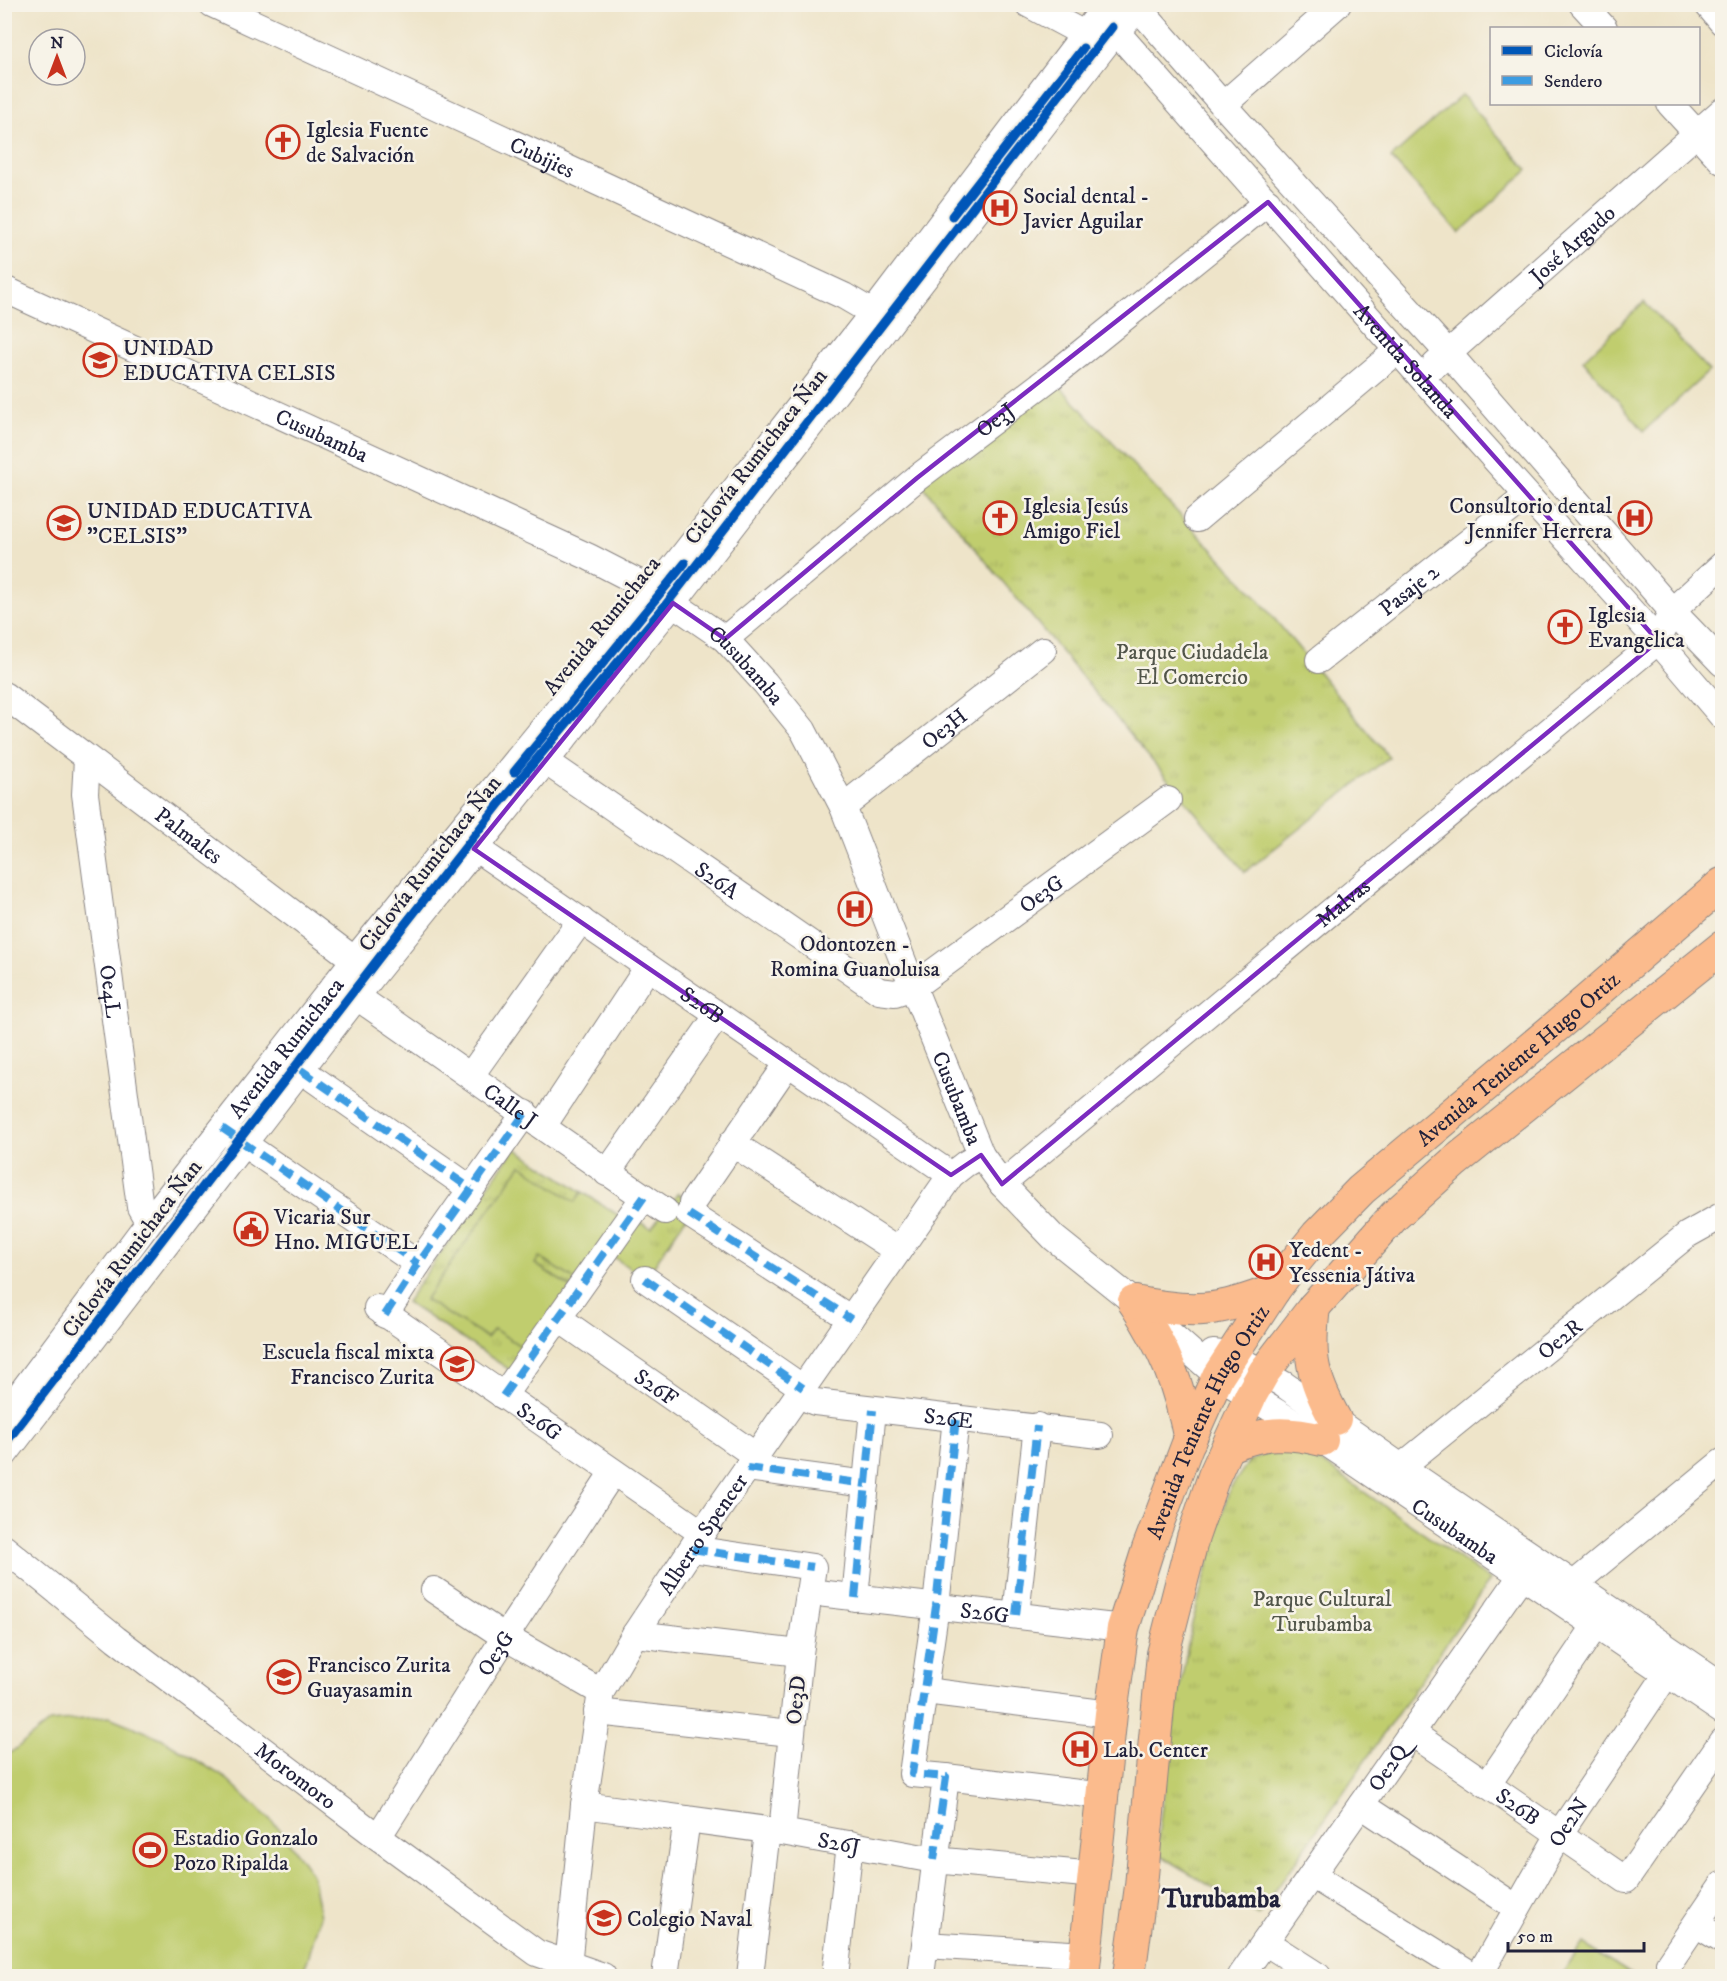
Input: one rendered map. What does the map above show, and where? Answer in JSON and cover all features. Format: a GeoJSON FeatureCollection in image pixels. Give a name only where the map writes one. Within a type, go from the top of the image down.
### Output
{"type":"FeatureCollection","features":[{"type":"Feature","properties":{"kind":"main road","name":"Avenida Teniente Hugo Ortiz"},"geometry":{"type":"LineString","coordinates":[[1084,1966],[1123,1628],[1148,1549],[1190,1440],[1225,1365],[1274,1290],[1317,1235],[1361,1190],[1722,884]]}},
{"type":"Feature","properties":{"kind":"main road","name":"Avenida Teniente Hugo Ortiz"},"geometry":{"type":"LineString","coordinates":[[1129,1977],[1141,1886],[1163,1654],[1193,1537],[1214,1476],[1257,1383],[1314,1307],[1394,1216],[1453,1163],[1722,947]]}},
{"type":"Feature","properties":{"kind":"main road"},"geometry":{"type":"LineString","coordinates":[[1134,1302],[1169,1310],[1205,1310],[1240,1304],[1274,1290]]}},
{"type":"Feature","properties":{"kind":"main road"},"geometry":{"type":"LineString","coordinates":[[1134,1302],[1155,1334],[1171,1368],[1190,1440]]}},
{"type":"Feature","properties":{"kind":"main road"},"geometry":{"type":"LineString","coordinates":[[1229,1446],[1251,1437],[1274,1433],[1299,1434],[1328,1429],[1321,1393],[1312,1365],[1310,1336],[1314,1307]]}},
{"type":"Feature","properties":{"kind":"street","name":"Cubijies"},"geometry":{"type":"LineString","coordinates":[[212,4],[812,281],[873,313]]}},
{"type":"Feature","properties":{"kind":"street"},"geometry":{"type":"LineString","coordinates":[[1028,4],[1084,34]]}},
{"type":"Feature","properties":{"kind":"street"},"geometry":{"type":"LineString","coordinates":[[1223,105],[1338,4]]}},
{"type":"Feature","properties":{"kind":"street"},"geometry":{"type":"LineString","coordinates":[[1582,4],[1603,27]]}},
{"type":"Feature","properties":{"kind":"street"},"geometry":{"type":"LineString","coordinates":[[1707,4],[1722,22]]}},
{"type":"Feature","properties":{"kind":"street","name":"Avenida Rumichaca"},"geometry":{"type":"LineString","coordinates":[[664,597],[873,313],[1084,34],[1104,13],[1137,7]]}},
{"type":"Feature","properties":{"kind":"street","name":"Avenida Solanda"},"geometry":{"type":"LineString","coordinates":[[1137,7],[1448,353],[1672,611],[1722,663]]}},
{"type":"Feature","properties":{"kind":"street","name":"Avenida Rumichaca"},"geometry":{"type":"LineString","coordinates":[[4,1416],[222,1128],[364,967],[664,597],[1104,13]]}},
{"type":"Feature","properties":{"kind":"street","name":"Avenida Solanda"},"geometry":{"type":"LineString","coordinates":[[1104,13],[1421,377],[1658,641],[1722,716]]}},
{"type":"Feature","properties":{"kind":"street"},"geometry":{"type":"LineString","coordinates":[[1671,105],[1722,160]]}},
{"type":"Feature","properties":{"kind":"street","name":"José Argudo"},"geometry":{"type":"LineString","coordinates":[[1421,377],[1722,111]]}},
{"type":"Feature","properties":{"kind":"street","name":"Oe3J"},"geometry":{"type":"LineString","coordinates":[[725,639],[917,478],[1051,377],[1268,202]]}},
{"type":"Feature","properties":{"kind":"street","name":"Cusubamba"},"geometry":{"type":"LineString","coordinates":[[4,289],[589,557],[664,597],[725,639],[803,730],[843,807],[981,1155],[1002,1184],[1054,1238],[1134,1302],[1189,1351],[1225,1365],[1257,1383],[1528,1566],[1574,1584],[1722,1685]]}},
{"type":"Feature","properties":{"kind":"street"},"geometry":{"type":"LineString","coordinates":[[1197,519],[1398,350]]}},
{"type":"Feature","properties":{"kind":"street","name":"Pasaje 2"},"geometry":{"type":"LineString","coordinates":[[1319,660],[1527,496]]}},
{"type":"Feature","properties":{"kind":"street"},"geometry":{"type":"LineString","coordinates":[[1672,611],[1722,565]]}},
{"type":"Feature","properties":{"kind":"street","name":"Malvas"},"geometry":{"type":"LineString","coordinates":[[1002,1184],[1658,641],[1672,611]]}},
{"type":"Feature","properties":{"kind":"street","name":"Oe3H"},"geometry":{"type":"LineString","coordinates":[[843,807],[1043,650]]}},
{"type":"Feature","properties":{"kind":"street","name":"Palmales"},"geometry":{"type":"LineString","coordinates":[[4,695],[364,967]]}},
{"type":"Feature","properties":{"kind":"street","name":"S26A"},"geometry":{"type":"LineString","coordinates":[[536,754],[879,991],[896,993],[913,987]]}},
{"type":"Feature","properties":{"kind":"street","name":"Oe4L"},"geometry":{"type":"LineString","coordinates":[[87,759],[85,794],[140,1207],[151,1219]]}},
{"type":"Feature","properties":{"kind":"street","name":"Oe3G"},"geometry":{"type":"LineString","coordinates":[[913,987],[1168,800]]}},
{"type":"Feature","properties":{"kind":"street","name":"S26B"},"geometry":{"type":"LineString","coordinates":[[465,842],[951,1175]]}},
{"type":"Feature","properties":{"kind":"street"},"geometry":{"type":"LineString","coordinates":[[471,1075],[581,920]]}},
{"type":"Feature","properties":{"kind":"street","name":"Avenida Rumichaca"},"geometry":{"type":"LineString","coordinates":[[4,1455],[357,998],[364,967]]}},
{"type":"Feature","properties":{"kind":"street"},"geometry":{"type":"LineString","coordinates":[[222,1128],[418,1264],[471,1189],[534,1120],[648,967]]}},
{"type":"Feature","properties":{"kind":"street","name":"Calle J"},"geometry":{"type":"LineString","coordinates":[[357,998],[644,1197],[682,1209],[851,1318]]}},
{"type":"Feature","properties":{"kind":"street"},"geometry":{"type":"LineString","coordinates":[[607,1173],[718,1015]]}},
{"type":"Feature","properties":{"kind":"street"},"geometry":{"type":"LineString","coordinates":[[682,1209],[788,1063]]}},
{"type":"Feature","properties":{"kind":"street"},"geometry":{"type":"LineString","coordinates":[[301,1070],[471,1189]]}},
{"type":"Feature","properties":{"kind":"street"},"geometry":{"type":"LineString","coordinates":[[732,1143],[898,1251]]}},
{"type":"Feature","properties":{"kind":"street","name":"Alberto Spencer"},"geometry":{"type":"LineString","coordinates":[[568,1970],[584,1806],[599,1702],[635,1634],[851,1318],[951,1175],[981,1155]]}},
{"type":"Feature","properties":{"kind":"street"},"geometry":{"type":"LineString","coordinates":[[503,1396],[644,1197]]}},
{"type":"Feature","properties":{"kind":"street","name":"Oe2R"},"geometry":{"type":"LineString","coordinates":[[1401,1467],[1687,1235],[1721,1216]]}},
{"type":"Feature","properties":{"kind":"street","name":"S26G"},"geometry":{"type":"LineString","coordinates":[[418,1264],[381,1311],[613,1472],[697,1541],[813,1567]]}},
{"type":"Feature","properties":{"kind":"street","name":"S26E"},"geometry":{"type":"LineString","coordinates":[[645,1279],[815,1402],[1100,1435]]}},
{"type":"Feature","properties":{"kind":"street","name":"S26F"},"geometry":{"type":"LineString","coordinates":[[558,1318],[751,1462]]}},
{"type":"Feature","properties":{"kind":"street"},"geometry":{"type":"LineString","coordinates":[[855,1599],[873,1410]]}},
{"type":"Feature","properties":{"kind":"street"},"geometry":{"type":"LineString","coordinates":[[956,1418],[936,1606],[912,1774],[1104,1796]]}},
{"type":"Feature","properties":{"kind":"street"},"geometry":{"type":"LineString","coordinates":[[1016,1616],[1037,1426]]}},
{"type":"Feature","properties":{"kind":"street","name":"Cusubamba"},"geometry":{"type":"LineString","coordinates":[[1328,1429],[1401,1467],[1528,1566],[1596,1625],[1722,1711]]}},
{"type":"Feature","properties":{"kind":"street"},"geometry":{"type":"LineString","coordinates":[[751,1462],[866,1484]]}},
{"type":"Feature","properties":{"kind":"street"},"geometry":{"type":"LineString","coordinates":[[1574,1584],[1722,1462]]}},
{"type":"Feature","properties":{"kind":"street","name":"Oe3G"},"geometry":{"type":"LineString","coordinates":[[378,1837],[613,1472]]}},
{"type":"Feature","properties":{"kind":"street","name":"Moromoro"},"geometry":{"type":"LineString","coordinates":[[4,1548],[116,1639],[378,1837],[537,1953],[568,1970],[603,1977]]}},
{"type":"Feature","properties":{"kind":"street","name":"Oe2Q"},"geometry":{"type":"LineString","coordinates":[[1241,1977],[1528,1566]]}},
{"type":"Feature","properties":{"kind":"street","name":"Oe3D"},"geometry":{"type":"LineString","coordinates":[[750,1977],[791,1733],[813,1567]]}},
{"type":"Feature","properties":{"kind":"street"},"geometry":{"type":"LineString","coordinates":[[434,1590],[599,1702],[791,1733]]}},
{"type":"Feature","properties":{"kind":"street","name":"S26G"},"geometry":{"type":"LineString","coordinates":[[809,1592],[1123,1628]]}},
{"type":"Feature","properties":{"kind":"street"},"geometry":{"type":"LineString","coordinates":[[1488,1784],[1596,1625]]}},
{"type":"Feature","properties":{"kind":"street"},"geometry":{"type":"LineString","coordinates":[[635,1634],[800,1653]]}},
{"type":"Feature","properties":{"kind":"street","name":"Oe2N"},"geometry":{"type":"LineString","coordinates":[[1479,1977],[1560,1833],[1668,1674]]}},
{"type":"Feature","properties":{"kind":"street"},"geometry":{"type":"LineString","coordinates":[[925,1691],[1112,1714]]}},
{"type":"Feature","properties":{"kind":"street","name":"S26B"},"geometry":{"type":"LineString","coordinates":[[1412,1732],[1626,1880],[1722,1741]]}},
{"type":"Feature","properties":{"kind":"street"},"geometry":{"type":"LineString","coordinates":[[921,1977],[946,1777]]}},
{"type":"Feature","properties":{"kind":"street"},"geometry":{"type":"LineString","coordinates":[[1361,1805],[1517,1908]]}},
{"type":"Feature","properties":{"kind":"street","name":"S26J"},"geometry":{"type":"LineString","coordinates":[[584,1806],[775,1832],[934,1860],[1095,1875]]}},
{"type":"Feature","properties":{"kind":"street"},"geometry":{"type":"LineString","coordinates":[[665,1977],[687,1819]]}},
{"type":"Feature","properties":{"kind":"street"},"geometry":{"type":"LineString","coordinates":[[835,1977],[850,1844]]}},
{"type":"Feature","properties":{"kind":"street"},"geometry":{"type":"LineString","coordinates":[[1312,1875],[1473,1977]]}},
{"type":"Feature","properties":{"kind":"street"},"geometry":{"type":"LineString","coordinates":[[1669,1963],[1722,1885]]}},
{"type":"Feature","properties":{"kind":"street"},"geometry":{"type":"LineString","coordinates":[[1696,1924],[1722,1940]]}},
{"type":"Feature","properties":{"kind":"street"},"geometry":{"type":"LineString","coordinates":[[1265,1942],[1318,1977]]}},
{"type":"Feature","properties":{"kind":"street"},"geometry":{"type":"LineString","coordinates":[[925,1945],[1084,1966]]}},
{"type":"Feature","properties":{"kind":"highlighted area"},"geometry":{"type":"Polygon","coordinates":[[[1268,202],[1658,641],[1002,1184],[981,1155],[951,1175],[474,849],[673,603],[725,639],[917,478],[1268,202]]]}},
{"type":"Feature","properties":{"kind":"green space"},"geometry":{"type":"Polygon","coordinates":[[[1462,95],[1528,170],[1459,233],[1391,158],[1462,95]]]}},
{"type":"Feature","properties":{"kind":"green space"},"geometry":{"type":"Polygon","coordinates":[[[1644,302],[1709,371],[1644,431],[1583,360],[1644,302]]]}},
{"type":"Feature","properties":{"kind":"green space","name":"Parque Ciudadela El Comercio"},"geometry":{"type":"Polygon","coordinates":[[[1051,377],[1253,593],[1389,757],[1245,872],[917,479],[1051,377]]]}},
{"type":"Feature","properties":{"kind":"green space"},"geometry":{"type":"Polygon","coordinates":[[[515,1148],[621,1217],[513,1372],[406,1302],[515,1148]]]}},
{"type":"Feature","properties":{"kind":"green space"},"geometry":{"type":"Polygon","coordinates":[[[521,1165],[575,1202],[582,1192],[621,1217],[577,1281],[539,1257],[535,1264],[572,1288],[525,1349],[494,1329],[487,1338],[425,1300],[521,1165]]]}},
{"type":"Feature","properties":{"kind":"green space"},"geometry":{"type":"Polygon","coordinates":[[[678,1193],[695,1204],[645,1279],[611,1255],[636,1220],[651,1228],[678,1193]]]}},
{"type":"Feature","properties":{"kind":"green space","name":"Parque Cultural Turubamba"},"geometry":{"type":"Polygon","coordinates":[[[1284,1446],[1311,1455],[1490,1580],[1258,1916],[1156,1852],[1171,1737],[1191,1627],[1229,1490],[1249,1461],[1284,1446]]]}},
{"type":"Feature","properties":{"kind":"green space","name":"Estadio Gonzalo Pozo Ripalda"},"geometry":{"type":"Polygon","coordinates":[[[109,1717],[161,1738],[227,1779],[278,1827],[312,1874],[320,1916],[301,1976],[5,1976],[5,1757],[50,1722],[109,1717]]]}},
{"type":"Feature","properties":{"kind":"green space"},"geometry":{"type":"Polygon","coordinates":[[[1583,1944],[1634,1976],[1561,1976],[1583,1944]]]}},
{"type":"Feature","properties":{"kind":"marked path"},"geometry":{"type":"LineString","coordinates":[[301,1070],[471,1189]]}},
{"type":"Feature","properties":{"kind":"marked path"},"geometry":{"type":"LineString","coordinates":[[385,1315],[418,1264],[525,1113]]}},
{"type":"Feature","properties":{"kind":"marked path"},"geometry":{"type":"LineString","coordinates":[[222,1128],[418,1264]]}},
{"type":"Feature","properties":{"kind":"marked path"},"geometry":{"type":"LineString","coordinates":[[503,1396],[644,1197]]}},
{"type":"Feature","properties":{"kind":"marked path"},"geometry":{"type":"LineString","coordinates":[[689,1214],[851,1319]]}},
{"type":"Feature","properties":{"kind":"marked path"},"geometry":{"type":"LineString","coordinates":[[645,1279],[803,1388]]}},
{"type":"Feature","properties":{"kind":"marked path"},"geometry":{"type":"LineString","coordinates":[[855,1598],[873,1410]]}},
{"type":"Feature","properties":{"kind":"marked path"},"geometry":{"type":"LineString","coordinates":[[934,1860],[946,1777],[912,1774],[936,1606],[956,1418]]}},
{"type":"Feature","properties":{"kind":"marked path"},"geometry":{"type":"LineString","coordinates":[[1016,1615],[1037,1426]]}},
{"type":"Feature","properties":{"kind":"marked path"},"geometry":{"type":"LineString","coordinates":[[747,1468],[866,1484]]}},
{"type":"Feature","properties":{"kind":"marked path"},"geometry":{"type":"LineString","coordinates":[[692,1549],[813,1567]]}},
{"type":"Feature","properties":{"kind":"cycle path","name":"Ciclovía Rumichaca Ñan"},"geometry":{"type":"LineString","coordinates":[[4,1445],[402,928],[500,803],[664,607],[1112,27]]}},
{"type":"Feature","properties":{"kind":"cycle path"},"geometry":{"type":"LineString","coordinates":[[952,216],[1083,48]]}},
{"type":"Feature","properties":{"kind":"cycle path"},"geometry":{"type":"LineString","coordinates":[[514,772],[685,563]]}},
{"type":"Feature","properties":{"kind":"place","name":"Iglesia Fuente de Salvación"},"geometry":{"type":"Point","coordinates":[283,142]}},
{"type":"Feature","properties":{"kind":"place","name":"Social dental - Javier Aguilar"},"geometry":{"type":"Point","coordinates":[1000,208]}},
{"type":"Feature","properties":{"kind":"place","name":"UNIDAD EDUCATIVA CELSIS"},"geometry":{"type":"Point","coordinates":[100,360]}},
{"type":"Feature","properties":{"kind":"place","name":"Iglesia Jesús Amigo Fiel"},"geometry":{"type":"Point","coordinates":[1000,518]}},
{"type":"Feature","properties":{"kind":"place","name":"Consultorio dental Jennifer Herrera"},"geometry":{"type":"Point","coordinates":[1635,518]}},
{"type":"Feature","properties":{"kind":"place","name":"UNIDAD EDUCATIVA \"CELSIS\""},"geometry":{"type":"Point","coordinates":[64,523]}},
{"type":"Feature","properties":{"kind":"place","name":"Iglesia Evangelica"},"geometry":{"type":"Point","coordinates":[1565,627]}},
{"type":"Feature","properties":{"kind":"place","name":"Odontozen - Romina Guanoluisa"},"geometry":{"type":"Point","coordinates":[855,909]}},
{"type":"Feature","properties":{"kind":"place","name":"Vicaria Sur Hno. MIGUEL"},"geometry":{"type":"Point","coordinates":[251,1229]}},
{"type":"Feature","properties":{"kind":"place","name":"Yedent - Yessenia Játiva"},"geometry":{"type":"Point","coordinates":[1266,1262]}},
{"type":"Feature","properties":{"kind":"place","name":"Escuela fiscal mixta Francisco Zurita"},"geometry":{"type":"Point","coordinates":[457,1364]}},
{"type":"Feature","properties":{"kind":"place","name":"Francisco Zurita Guayasamin"},"geometry":{"type":"Point","coordinates":[284,1677]}},
{"type":"Feature","properties":{"kind":"place","name":"Lab. Center"},"geometry":{"type":"Point","coordinates":[1080,1749]}},
{"type":"Feature","properties":{"kind":"place","name":"Estadio Gonzalo Pozo Ripalda"},"geometry":{"type":"Point","coordinates":[150,1850]}},
{"type":"Feature","properties":{"kind":"place","name":"Colegio Naval"},"geometry":{"type":"Point","coordinates":[604,1918]}},
{"type":"Feature","properties":{"kind":"district","name":"Turubamba"},"geometry":{"type":"Point","coordinates":[1221,1898]}}]}
